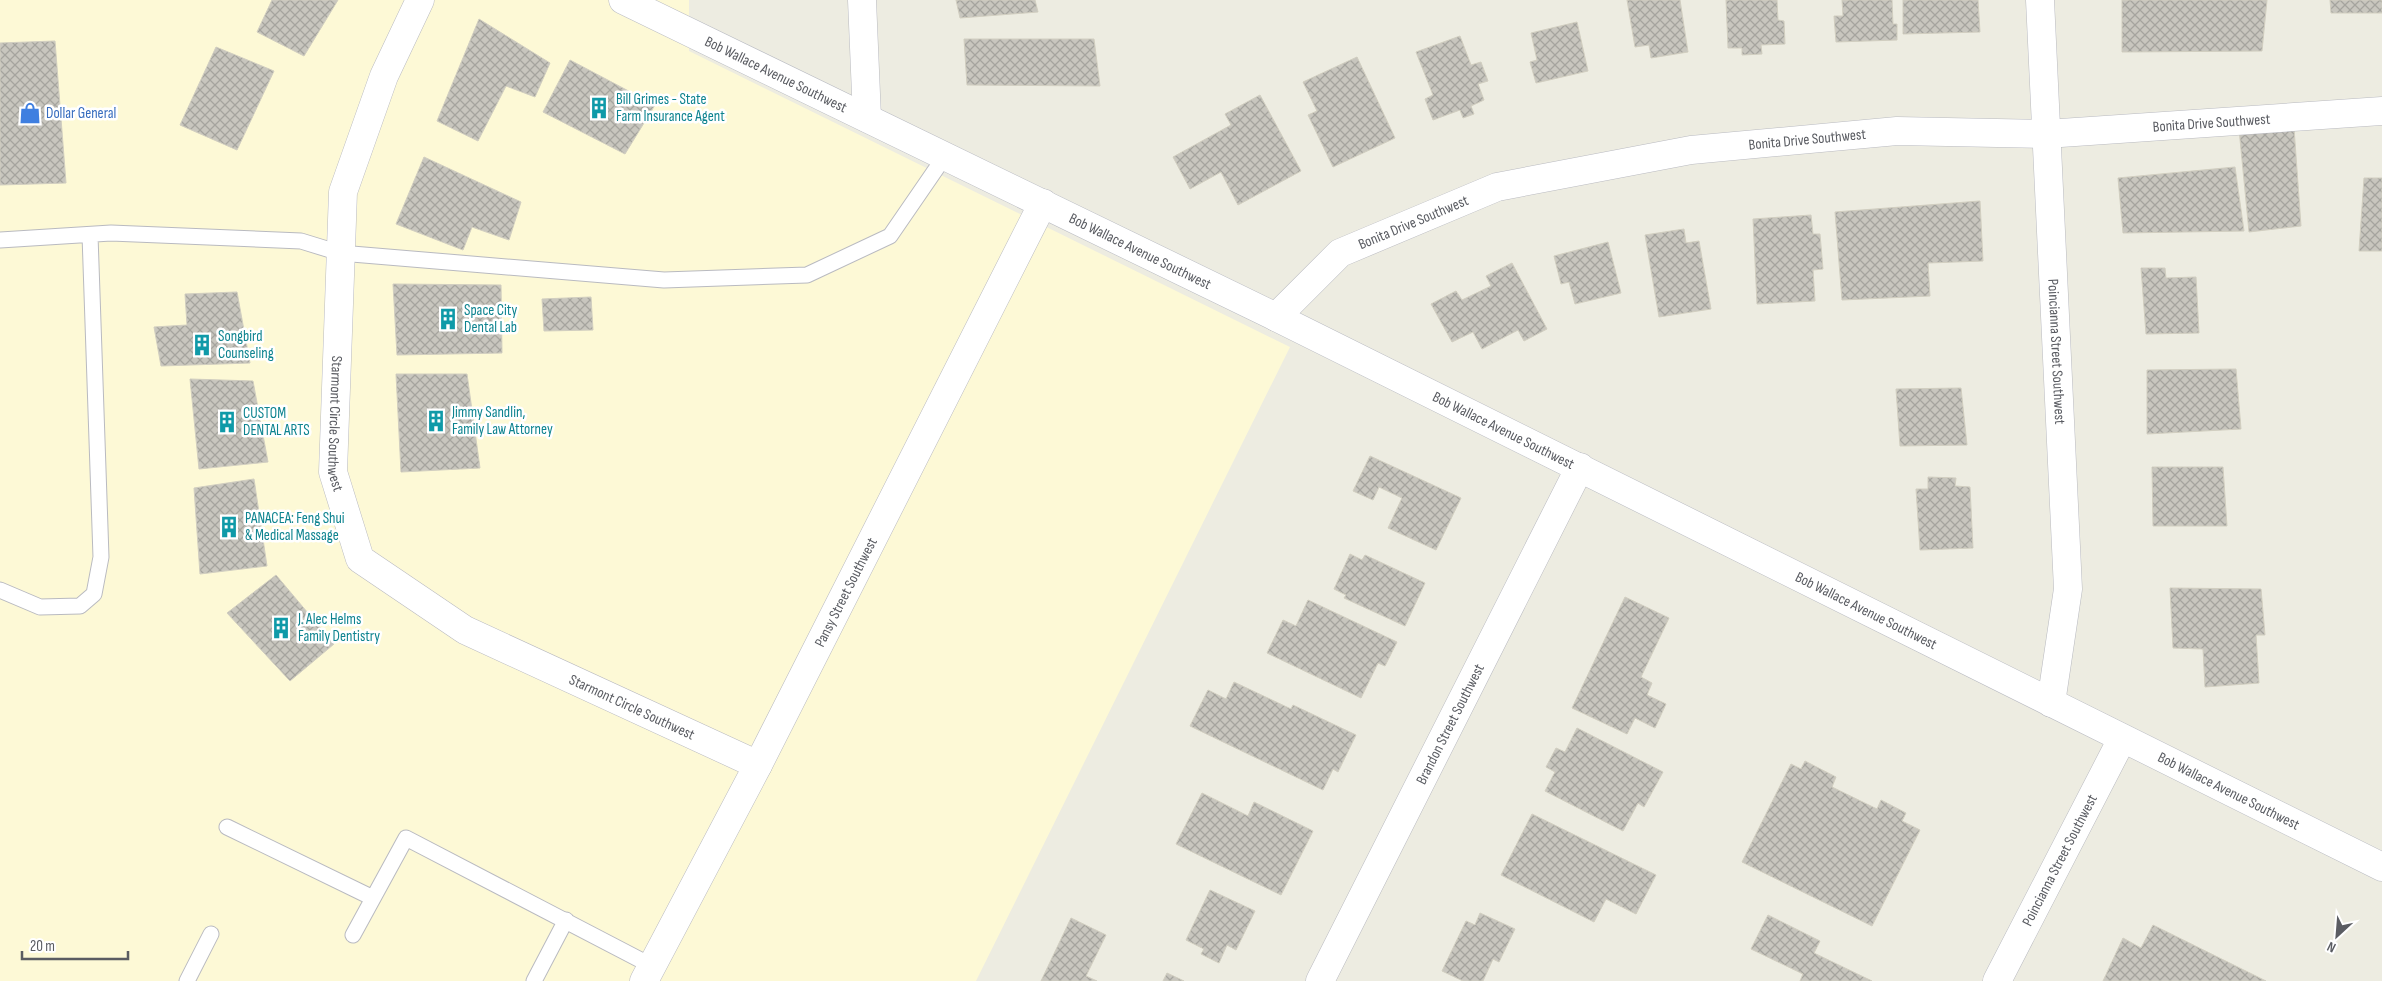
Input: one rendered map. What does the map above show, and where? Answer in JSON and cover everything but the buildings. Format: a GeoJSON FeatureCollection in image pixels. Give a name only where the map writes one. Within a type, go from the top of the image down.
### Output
{"type":"FeatureCollection","features":[{"type":"Feature","properties":{"kind":"street","name":"Starmont Circle Southwest"},"geometry":{"type":"LineString","coordinates":[[420,0],[384,76],[342,192],[333,472],[360,559],[466,630],[758,765]]}},
{"type":"Feature","properties":{"kind":"street","name":"Bob Wallace Avenue Southwest"},"geometry":{"type":"LineString","coordinates":[[623,0],[1276,317],[2382,867]]}},
{"type":"Feature","properties":{"kind":"street"},"geometry":{"type":"LineString","coordinates":[[862,0],[867,118]]}},
{"type":"Feature","properties":{"kind":"street","name":"Poincianna Street Southwest"},"geometry":{"type":"LineString","coordinates":[[2040,0],[2068,589],[2051,703]]}},
{"type":"Feature","properties":{"kind":"street","name":"Bonita Drive Southwest"},"geometry":{"type":"LineString","coordinates":[[1276,317],[1340,253],[1497,187],[1701,149],[1897,131],[2046,134],[2382,111]]}},
{"type":"Feature","properties":{"kind":"street","name":"Pansy Street Southwest"},"geometry":{"type":"LineString","coordinates":[[648,973],[758,765],[1043,203]]}},
{"type":"Feature","properties":{"kind":"street","name":"Brandon Street Southwest"},"geometry":{"type":"LineString","coordinates":[[1320,981],[1580,467]]}},
{"type":"Feature","properties":{"kind":"street","name":"Poincianna Street Southwest"},"geometry":{"type":"LineString","coordinates":[[1997,981],[2122,739]]}},
{"type":"Feature","properties":{"kind":"lane"},"geometry":{"type":"LineString","coordinates":[[0,240],[111,234],[301,241],[340,252],[664,280],[807,274],[890,236],[945,156]]}},
{"type":"Feature","properties":{"kind":"lane"},"geometry":{"type":"LineString","coordinates":[[0,590],[40,607],[80,606],[94,594],[101,557],[90,235]]}},
{"type":"Feature","properties":{"kind":"lane"},"geometry":{"type":"LineString","coordinates":[[227,827],[373,898]]}},
{"type":"Feature","properties":{"kind":"lane"},"geometry":{"type":"LineString","coordinates":[[353,935],[406,838],[566,920],[648,973]]}},
{"type":"Feature","properties":{"kind":"lane"},"geometry":{"type":"LineString","coordinates":[[534,981],[566,920]]}},
{"type":"Feature","properties":{"kind":"lane"},"geometry":{"type":"LineString","coordinates":[[187,981],[211,934]]}},
{"type":"Feature","properties":{"kind":"shaded area"},"geometry":{"type":"Polygon","coordinates":[[[0,0],[689,0],[689,51],[1290,347],[976,981],[0,981],[0,0]]]}},
{"type":"Feature","properties":{"kind":"place","name":"Bill Grimes - State Farm Insurance Agent"},"geometry":{"type":"Point","coordinates":[599,108]}},
{"type":"Feature","properties":{"kind":"place","name":"Dollar General"},"geometry":{"type":"Point","coordinates":[30,113]}},
{"type":"Feature","properties":{"kind":"place","name":"Space City Dental Lab"},"geometry":{"type":"Point","coordinates":[448,319]}},
{"type":"Feature","properties":{"kind":"place","name":"Songbird Counseling"},"geometry":{"type":"Point","coordinates":[202,345]}},
{"type":"Feature","properties":{"kind":"place","name":"Jimmy Sandlin, Family Law Attorney"},"geometry":{"type":"Point","coordinates":[436,421]}},
{"type":"Feature","properties":{"kind":"place","name":"CUSTOM DENTAL ARTS"},"geometry":{"type":"Point","coordinates":[227,422]}},
{"type":"Feature","properties":{"kind":"place","name":"PANACEA: Feng Shui & Medical Massage"},"geometry":{"type":"Point","coordinates":[229,527]}},
{"type":"Feature","properties":{"kind":"place","name":"J. Alec Helms Family Dentistry"},"geometry":{"type":"Point","coordinates":[281,628]}}]}
